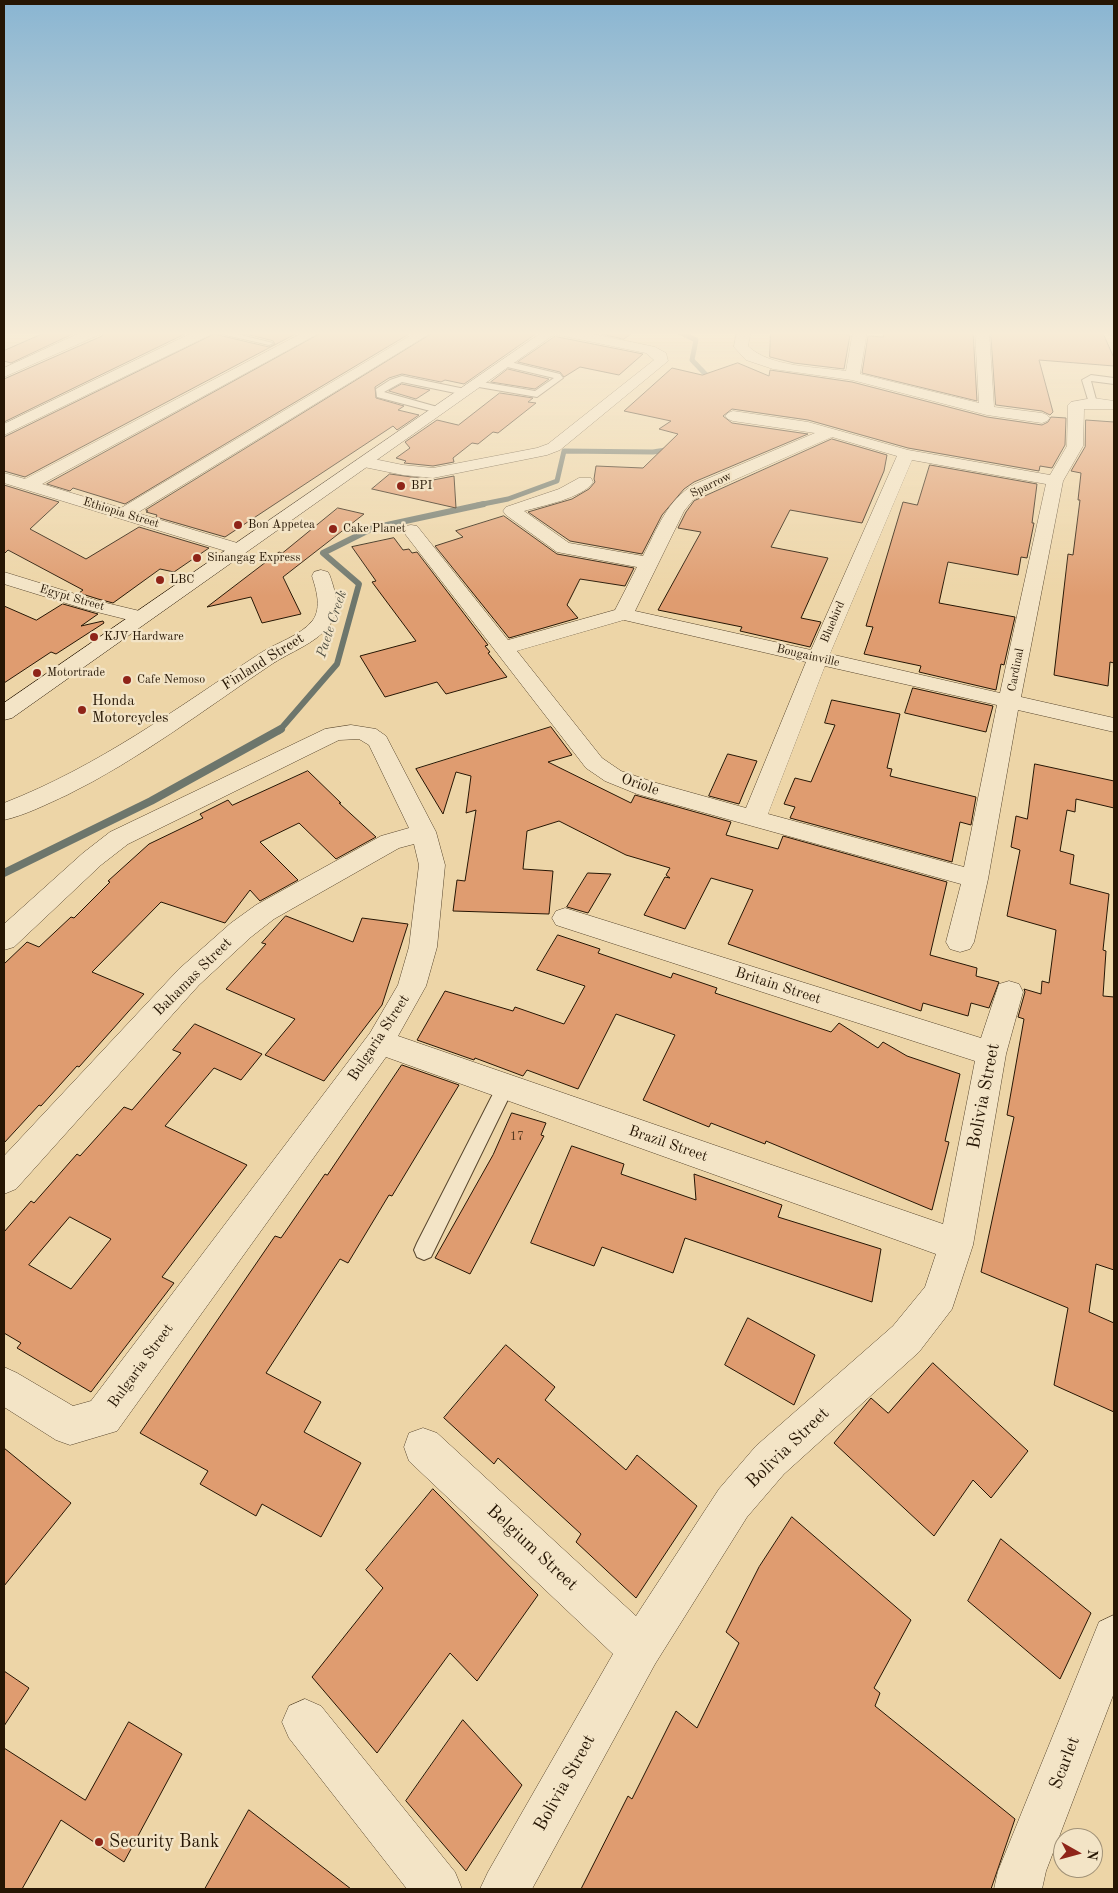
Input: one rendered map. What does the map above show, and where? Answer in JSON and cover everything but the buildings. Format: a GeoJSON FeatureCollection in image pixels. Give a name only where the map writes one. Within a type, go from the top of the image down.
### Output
{"type":"FeatureCollection","features":[{"type":"Feature","properties":{"kind":"street"},"geometry":{"type":"LineString","coordinates":[[4,430],[26,419]]}},
{"type":"Feature","properties":{"kind":"street"},"geometry":{"type":"LineString","coordinates":[[28,485],[151,419]]}},
{"type":"Feature","properties":{"kind":"street"},"geometry":{"type":"LineString","coordinates":[[123,514],[281,419]]}},
{"type":"Feature","properties":{"kind":"street"},"geometry":{"type":"LineString","coordinates":[[4,713],[425,419]]}},
{"type":"Feature","properties":{"kind":"street"},"geometry":{"type":"LineString","coordinates":[[364,462],[403,470],[433,473],[541,452],[554,447],[588,419]]}},
{"type":"Feature","properties":{"kind":"street"},"geometry":{"type":"LineString","coordinates":[[754,419],[830,432],[906,454],[1055,481]]}},
{"type":"Feature","properties":{"kind":"street","name":"Cardinal"},"geometry":{"type":"LineString","coordinates":[[960,942],[975,879],[1009,701],[1055,481],[1074,446],[1077,419]]}},
{"type":"Feature","properties":{"kind":"street","name":"Sparrow"},"geometry":{"type":"LineString","coordinates":[[622,614],[676,509],[688,496],[701,488],[830,432]]}},
{"type":"Feature","properties":{"kind":"street","name":"Bluebird"},"geometry":{"type":"LineString","coordinates":[[754,819],[818,658],[906,454]]}},
{"type":"Feature","properties":{"kind":"street","name":"Ethiopia Street"},"geometry":{"type":"LineString","coordinates":[[4,478],[238,549]]}},
{"type":"Feature","properties":{"kind":"street"},"geometry":{"type":"LineString","coordinates":[[585,482],[565,493],[512,511],[563,548],[648,563]]}},
{"type":"Feature","properties":{"kind":"street","name":"Oriole"},"geometry":{"type":"LineString","coordinates":[[411,530],[594,763],[613,776],[645,788],[975,879]]}},
{"type":"Feature","properties":{"kind":"street","name":"Finland Street"},"geometry":{"type":"LineString","coordinates":[[4,812],[92,772],[132,748],[277,651],[311,632],[320,624],[326,614],[327,595],[321,576]]}},
{"type":"Feature","properties":{"kind":"street","name":"Egypt Street"},"geometry":{"type":"LineString","coordinates":[[4,578],[92,605],[141,617]]}},
{"type":"Feature","properties":{"kind":"street","name":"Bougainville"},"geometry":{"type":"LineString","coordinates":[[504,648],[622,614],[1114,725]]}},
{"type":"Feature","properties":{"kind":"street","name":"Bulgaria Street"},"geometry":{"type":"LineString","coordinates":[[4,940],[92,859],[119,838],[333,734],[357,731],[370,735],[378,741],[424,832],[432,865],[423,947],[412,986],[380,1042],[103,1417],[70,1426],[4,1386]]}},
{"type":"Feature","properties":{"kind":"street","name":"Bahamas Street"},"geometry":{"type":"LineString","coordinates":[[4,1179],[189,976],[241,930],[265,912],[390,842],[424,832]]}},
{"type":"Feature","properties":{"kind":"street","name":"Britain Street"},"geometry":{"type":"LineString","coordinates":[[565,918],[991,1054]]}},
{"type":"Feature","properties":{"kind":"street","name":"Bolivia Street"},"geometry":{"type":"LineString","coordinates":[[505,1889],[640,1649],[739,1496],[770,1460],[906,1339],[939,1297],[956,1245],[991,1054],[1009,992]]}},
{"type":"Feature","properties":{"kind":"street","name":"Brazil Street"},"geometry":{"type":"LineString","coordinates":[[380,1042],[956,1245]]}},
{"type":"Feature","properties":{"kind":"street","name":"Belgium Street"},"geometry":{"type":"LineString","coordinates":[[423,1447],[640,1649]]}},
{"type":"Feature","properties":{"kind":"street","name":"Scarlet"},"geometry":{"type":"LineString","coordinates":[[1018,1889],[1022,1871],[1114,1637]]}},
{"type":"Feature","properties":{"kind":"street"},"geometry":{"type":"LineString","coordinates":[[305,1722],[438,1889]]}},
{"type":"Feature","properties":{"kind":"lane"},"geometry":{"type":"LineString","coordinates":[[424,1250],[505,1087]]}},
{"type":"Feature","properties":{"kind":"waterway","name":"Paete Creek"},"geometry":{"type":"LineString","coordinates":[[478,505],[508,499],[557,481],[564,451],[653,452],[672,449]]}},
{"type":"Feature","properties":{"kind":"waterway","name":"Paete Creek"},"geometry":{"type":"LineString","coordinates":[[280,729],[337,664],[359,584],[323,553],[373,528],[484,504]]}},
{"type":"Feature","properties":{"kind":"waterway","name":"Paete Creek"},"geometry":{"type":"LineString","coordinates":[[4,873],[151,801],[280,729]]}},
{"type":"Feature","properties":{"kind":"place","name":"BPI"},"geometry":{"type":"Point","coordinates":[401,486]}},
{"type":"Feature","properties":{"kind":"place","name":"Bon Appetea"},"geometry":{"type":"Point","coordinates":[238,525]}},
{"type":"Feature","properties":{"kind":"place","name":"Cake Planet"},"geometry":{"type":"Point","coordinates":[333,529]}},
{"type":"Feature","properties":{"kind":"place","name":"Sinangag Express"},"geometry":{"type":"Point","coordinates":[197,558]}},
{"type":"Feature","properties":{"kind":"place","name":"LBC"},"geometry":{"type":"Point","coordinates":[160,580]}},
{"type":"Feature","properties":{"kind":"place","name":"KJV Hardware"},"geometry":{"type":"Point","coordinates":[94,637]}},
{"type":"Feature","properties":{"kind":"place","name":"Motortrade"},"geometry":{"type":"Point","coordinates":[37,673]}},
{"type":"Feature","properties":{"kind":"place","name":"Cafe Nemoso"},"geometry":{"type":"Point","coordinates":[127,680]}},
{"type":"Feature","properties":{"kind":"place","name":"Honda Motorcycles"},"geometry":{"type":"Point","coordinates":[82,710]}},
{"type":"Feature","properties":{"kind":"place","name":"Security Bank"},"geometry":{"type":"Point","coordinates":[99,1842]}}]}
